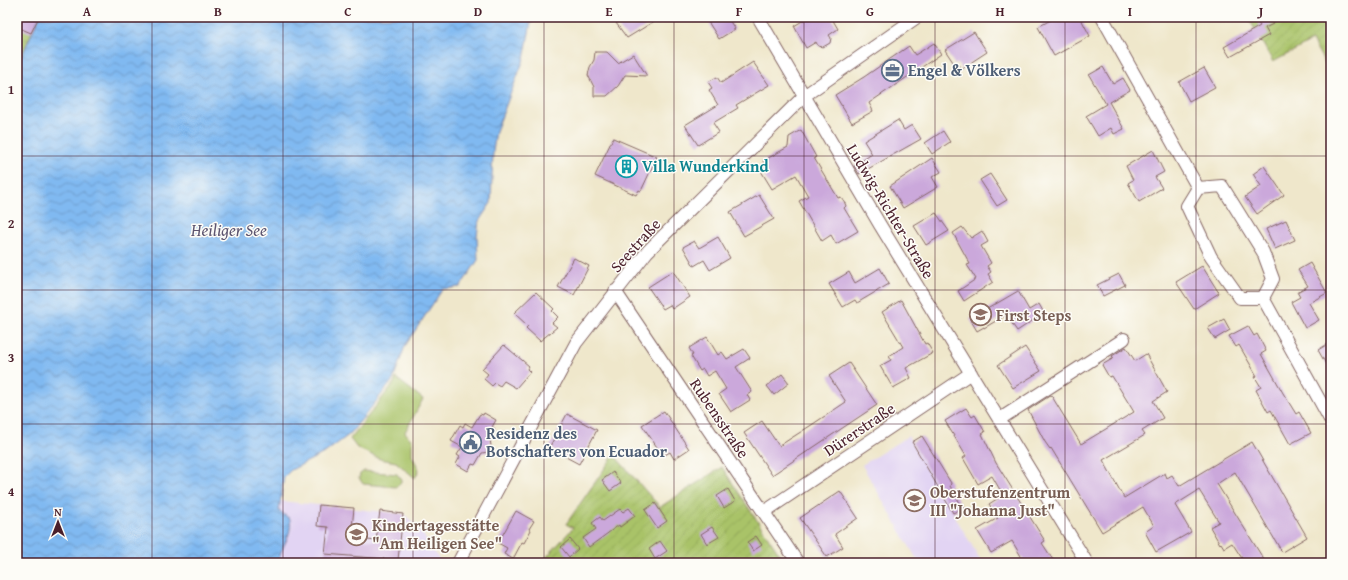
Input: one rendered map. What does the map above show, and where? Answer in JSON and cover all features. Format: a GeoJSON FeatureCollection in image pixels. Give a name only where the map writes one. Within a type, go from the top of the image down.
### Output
{"type":"FeatureCollection","features":[{"type":"Feature","properties":{"kind":"street","name":"Ludwig-Richter-Straße"},"geometry":{"type":"LineString","coordinates":[[758,17],[880,225],[1087,563]]}},
{"type":"Feature","properties":{"kind":"street","name":"Seestraße"},"geometry":{"type":"LineString","coordinates":[[458,563],[576,343],[646,252],[804,96],[916,17]]}},
{"type":"Feature","properties":{"kind":"street"},"geometry":{"type":"LineString","coordinates":[[1102,17],[1198,188]]}},
{"type":"Feature","properties":{"kind":"street"},"geometry":{"type":"LineString","coordinates":[[1198,188],[1222,186],[1263,252],[1273,279],[1262,298]]}},
{"type":"Feature","properties":{"kind":"street"},"geometry":{"type":"LineString","coordinates":[[1198,188],[1187,206],[1211,257],[1240,298],[1262,298]]}},
{"type":"Feature","properties":{"kind":"street","name":"Rubensstraße"},"geometry":{"type":"LineString","coordinates":[[615,291],[798,563]]}},
{"type":"Feature","properties":{"kind":"street"},"geometry":{"type":"LineString","coordinates":[[1262,298],[1331,421]]}},
{"type":"Feature","properties":{"kind":"street"},"geometry":{"type":"LineString","coordinates":[[1000,419],[1124,340]]}},
{"type":"Feature","properties":{"kind":"street","name":"Dürerstraße"},"geometry":{"type":"LineString","coordinates":[[764,512],[971,373]]}},
{"type":"Feature","properties":{"kind":"shaded area","name":"Oberstufenzentrum III \"Johanna Just\""},"geometry":{"type":"Polygon","coordinates":[[[908,436],[982,563],[919,563],[862,465],[908,436]]]}},
{"type":"Feature","properties":{"kind":"shaded area","name":"Kindertagesstätte \"Am Heiligen See\""},"geometry":{"type":"Polygon","coordinates":[[[280,501],[404,514],[419,528],[440,561],[439,563],[279,563],[279,556],[291,529],[290,519],[279,511],[280,501]]]}},
{"type":"Feature","properties":{"kind":"green space"},"geometry":{"type":"Polygon","coordinates":[[[17,17],[39,17],[17,66],[17,17]]]}},
{"type":"Feature","properties":{"kind":"green space"},"geometry":{"type":"Polygon","coordinates":[[[1248,17],[1331,17],[1331,73],[1312,41],[1273,62],[1248,17]]]}},
{"type":"Feature","properties":{"kind":"green space"},"geometry":{"type":"Polygon","coordinates":[[[396,378],[423,399],[405,432],[412,441],[412,455],[419,470],[415,478],[396,462],[380,459],[357,448],[350,439],[394,383],[396,378]]]}},
{"type":"Feature","properties":{"kind":"green space"},"geometry":{"type":"Polygon","coordinates":[[[614,455],[660,507],[722,467],[785,563],[541,563],[573,528],[566,524],[614,455]]]}},
{"type":"Feature","properties":{"kind":"green space"},"geometry":{"type":"Polygon","coordinates":[[[364,471],[397,474],[402,480],[396,487],[363,484],[359,478],[360,474],[364,471]]]}},
{"type":"Feature","properties":{"kind":"water","name":"Heiliger See"},"geometry":{"type":"Polygon","coordinates":[[[39,17],[532,17],[524,59],[496,131],[493,152],[491,203],[479,221],[477,236],[478,260],[460,287],[443,289],[440,293],[405,346],[393,380],[350,434],[326,452],[291,470],[284,477],[279,511],[290,519],[290,531],[279,563],[17,563],[17,67],[39,17]]]}},
{"type":"Feature","properties":{"kind":"building"},"geometry":{"type":"Polygon","coordinates":[[[17,17],[39,17],[31,33],[17,27],[17,17]]]}},
{"type":"Feature","properties":{"kind":"building"},"geometry":{"type":"Polygon","coordinates":[[[614,17],[661,17],[627,38],[616,23],[618,22],[614,17]]]}},
{"type":"Feature","properties":{"kind":"building"},"geometry":{"type":"Polygon","coordinates":[[[705,17],[727,17],[735,29],[719,39],[705,17]]]}},
{"type":"Feature","properties":{"kind":"building"},"geometry":{"type":"Polygon","coordinates":[[[809,17],[831,17],[838,29],[829,35],[831,38],[830,43],[823,47],[818,46],[816,42],[806,48],[794,26],[809,17]]]}},
{"type":"Feature","properties":{"kind":"building"},"geometry":{"type":"Polygon","coordinates":[[[1056,17],[1080,17],[1090,36],[1054,56],[1038,27],[1056,17]]]}},
{"type":"Feature","properties":{"kind":"building"},"geometry":{"type":"Polygon","coordinates":[[[1264,17],[1269,17],[1273,24],[1265,28],[1269,35],[1230,57],[1224,47],[1260,26],[1257,21],[1264,17]]]}},
{"type":"Feature","properties":{"kind":"building"},"geometry":{"type":"Polygon","coordinates":[[[974,32],[987,52],[961,69],[957,63],[955,65],[945,50],[974,32]]]}},
{"type":"Feature","properties":{"kind":"building"},"geometry":{"type":"Polygon","coordinates":[[[934,43],[941,54],[869,103],[873,111],[852,123],[835,95],[909,46],[915,55],[934,43]]]}},
{"type":"Feature","properties":{"kind":"building"},"geometry":{"type":"Polygon","coordinates":[[[595,52],[607,52],[618,63],[633,54],[647,76],[625,75],[618,86],[607,96],[594,96],[594,87],[588,75],[594,60],[595,52]]]}},
{"type":"Feature","properties":{"kind":"building"},"geometry":{"type":"Polygon","coordinates":[[[753,62],[769,85],[736,105],[738,108],[713,123],[719,132],[698,145],[685,125],[718,105],[709,90],[712,88],[708,82],[717,77],[721,83],[753,62]]]}},
{"type":"Feature","properties":{"kind":"building"},"geometry":{"type":"Polygon","coordinates":[[[1103,67],[1113,84],[1123,78],[1130,90],[1109,102],[1124,129],[1114,134],[1111,128],[1098,136],[1086,116],[1106,104],[1089,75],[1103,67]]]}},
{"type":"Feature","properties":{"kind":"building"},"geometry":{"type":"Polygon","coordinates":[[[1204,68],[1215,87],[1189,101],[1179,82],[1204,68]]]}},
{"type":"Feature","properties":{"kind":"building"},"geometry":{"type":"Polygon","coordinates":[[[898,120],[904,130],[912,125],[921,139],[859,174],[854,166],[872,154],[864,141],[898,120]]]}},
{"type":"Feature","properties":{"kind":"building"},"geometry":{"type":"Polygon","coordinates":[[[801,130],[816,157],[814,158],[838,198],[841,197],[844,201],[846,206],[844,208],[858,231],[836,244],[831,235],[822,241],[799,201],[808,196],[796,175],[772,189],[761,171],[767,168],[763,161],[788,147],[789,137],[801,130]]]}},
{"type":"Feature","properties":{"kind":"building"},"geometry":{"type":"Polygon","coordinates":[[[943,131],[950,142],[932,154],[925,143],[943,131]]]}},
{"type":"Feature","properties":{"kind":"building","name":"Villa Wunderkind"},"geometry":{"type":"Polygon","coordinates":[[[613,138],[657,157],[641,191],[639,190],[636,195],[595,176],[613,138]]]}},
{"type":"Feature","properties":{"kind":"building"},"geometry":{"type":"Polygon","coordinates":[[[1153,150],[1164,172],[1155,177],[1162,188],[1139,202],[1128,183],[1133,180],[1126,166],[1153,150]]]}},
{"type":"Feature","properties":{"kind":"building"},"geometry":{"type":"Polygon","coordinates":[[[932,158],[941,172],[932,177],[938,187],[903,208],[890,186],[932,158]]]}},
{"type":"Feature","properties":{"kind":"building"},"geometry":{"type":"Polygon","coordinates":[[[1264,166],[1284,195],[1257,214],[1245,197],[1261,186],[1253,174],[1264,166]]]}},
{"type":"Feature","properties":{"kind":"building"},"geometry":{"type":"Polygon","coordinates":[[[990,174],[1007,200],[997,206],[980,180],[990,174]]]}},
{"type":"Feature","properties":{"kind":"building"},"geometry":{"type":"Polygon","coordinates":[[[759,195],[774,219],[744,236],[730,212],[759,195]]]}},
{"type":"Feature","properties":{"kind":"building"},"geometry":{"type":"Polygon","coordinates":[[[936,213],[949,231],[926,245],[914,226],[936,213]]]}},
{"type":"Feature","properties":{"kind":"building"},"geometry":{"type":"Polygon","coordinates":[[[1286,220],[1295,240],[1275,249],[1266,229],[1286,220]]]}},
{"type":"Feature","properties":{"kind":"building"},"geometry":{"type":"Polygon","coordinates":[[[962,227],[971,238],[982,231],[988,242],[981,246],[991,263],[987,266],[991,272],[988,274],[993,282],[964,301],[958,291],[976,279],[967,265],[970,264],[953,233],[962,227]]]}},
{"type":"Feature","properties":{"kind":"building"},"geometry":{"type":"Polygon","coordinates":[[[718,237],[730,258],[710,270],[704,260],[694,266],[683,247],[694,241],[699,248],[718,237]]]}},
{"type":"Feature","properties":{"kind":"building"},"geometry":{"type":"Polygon","coordinates":[[[574,258],[589,266],[574,295],[558,287],[574,258]]]}},
{"type":"Feature","properties":{"kind":"building"},"geometry":{"type":"Polygon","coordinates":[[[1310,263],[1327,293],[1309,303],[1319,320],[1305,328],[1291,302],[1300,297],[1297,292],[1308,286],[1298,270],[1310,263]]]}},
{"type":"Feature","properties":{"kind":"building"},"geometry":{"type":"Polygon","coordinates":[[[1202,266],[1219,293],[1194,309],[1176,282],[1202,266]]]}},
{"type":"Feature","properties":{"kind":"building"},"geometry":{"type":"Polygon","coordinates":[[[880,268],[889,284],[857,303],[855,300],[843,307],[829,284],[849,272],[855,283],[880,268]]]}},
{"type":"Feature","properties":{"kind":"building"},"geometry":{"type":"Polygon","coordinates":[[[673,271],[690,297],[672,309],[670,305],[663,309],[648,287],[673,271]]]}},
{"type":"Feature","properties":{"kind":"building"},"geometry":{"type":"Polygon","coordinates":[[[1119,274],[1125,285],[1103,296],[1097,285],[1119,274]]]}},
{"type":"Feature","properties":{"kind":"building"},"geometry":{"type":"Polygon","coordinates":[[[1018,291],[1029,310],[1039,304],[1044,313],[1017,331],[1006,315],[977,331],[970,319],[1018,291]]]}},
{"type":"Feature","properties":{"kind":"building"},"geometry":{"type":"Polygon","coordinates":[[[536,292],[554,309],[552,311],[558,317],[552,323],[557,327],[540,341],[526,328],[528,326],[514,313],[536,292]]]}},
{"type":"Feature","properties":{"kind":"building"},"geometry":{"type":"Polygon","coordinates":[[[901,300],[925,344],[927,343],[933,353],[906,368],[911,378],[893,388],[880,366],[891,360],[889,356],[903,347],[882,312],[901,300]]]}},
{"type":"Feature","properties":{"kind":"building"},"geometry":{"type":"Polygon","coordinates":[[[1224,319],[1230,330],[1215,339],[1208,328],[1224,319]]]}},
{"type":"Feature","properties":{"kind":"building"},"geometry":{"type":"Polygon","coordinates":[[[1248,326],[1254,336],[1257,334],[1266,351],[1261,354],[1283,393],[1296,414],[1299,412],[1311,433],[1290,444],[1271,410],[1268,412],[1256,390],[1261,387],[1255,377],[1257,376],[1239,345],[1236,347],[1229,336],[1248,326]]]}},
{"type":"Feature","properties":{"kind":"building"},"geometry":{"type":"Polygon","coordinates":[[[707,337],[718,355],[722,352],[727,359],[744,349],[750,358],[736,367],[752,392],[747,395],[750,400],[731,412],[719,394],[726,389],[715,371],[707,376],[703,369],[700,371],[691,356],[693,355],[689,348],[707,337]]]}},
{"type":"Feature","properties":{"kind":"building"},"geometry":{"type":"Polygon","coordinates":[[[1331,342],[1331,373],[1318,350],[1331,342]]]}},
{"type":"Feature","properties":{"kind":"building"},"geometry":{"type":"Polygon","coordinates":[[[504,345],[529,366],[527,369],[530,372],[516,388],[504,381],[500,386],[495,383],[492,386],[484,379],[488,374],[482,369],[504,345]]]}},
{"type":"Feature","properties":{"kind":"building"},"geometry":{"type":"Polygon","coordinates":[[[1025,347],[1041,371],[1013,388],[998,365],[1025,347]]]}},
{"type":"Feature","properties":{"kind":"building"},"geometry":{"type":"Polygon","coordinates":[[[1126,347],[1135,361],[1146,354],[1167,392],[1153,401],[1163,418],[1142,431],[1145,435],[1103,460],[1124,498],[1165,473],[1167,478],[1172,475],[1179,486],[1252,442],[1307,537],[1282,552],[1235,472],[1217,484],[1266,563],[1245,563],[1232,543],[1224,548],[1221,543],[1220,544],[1210,527],[1219,522],[1199,490],[1175,505],[1191,532],[1156,552],[1145,532],[1154,526],[1143,507],[1102,532],[1051,448],[1050,449],[1045,442],[1028,410],[1051,395],[1081,444],[1134,412],[1112,376],[1109,377],[1102,365],[1114,358],[1112,356],[1126,347]]]}},
{"type":"Feature","properties":{"kind":"building"},"geometry":{"type":"Polygon","coordinates":[[[849,363],[877,405],[772,475],[744,433],[762,421],[779,446],[846,402],[829,376],[849,363]]]}},
{"type":"Feature","properties":{"kind":"building"},"geometry":{"type":"Polygon","coordinates":[[[782,374],[789,383],[774,395],[767,386],[782,374]]]}},
{"type":"Feature","properties":{"kind":"building"},"geometry":{"type":"Polygon","coordinates":[[[966,408],[972,417],[975,415],[985,432],[982,434],[996,463],[1045,541],[1042,543],[1055,563],[1025,563],[1012,541],[991,553],[977,530],[998,518],[989,504],[1003,495],[992,476],[978,484],[963,458],[966,456],[945,421],[966,408]]]}},
{"type":"Feature","properties":{"kind":"building"},"geometry":{"type":"Polygon","coordinates":[[[664,411],[689,449],[674,459],[670,452],[663,456],[642,425],[664,411]]]}},
{"type":"Feature","properties":{"kind":"building","name":"Residenz des Botschafters von Ecuador"},"geometry":{"type":"Polygon","coordinates":[[[484,413],[496,420],[492,427],[495,429],[490,439],[491,446],[488,452],[482,453],[475,465],[472,464],[468,471],[456,464],[460,457],[457,455],[462,447],[451,441],[460,425],[463,427],[465,423],[472,427],[480,414],[483,415],[484,413]]]}},
{"type":"Feature","properties":{"kind":"building"},"geometry":{"type":"Polygon","coordinates":[[[567,414],[597,430],[579,464],[549,448],[567,414]]]}},
{"type":"Feature","properties":{"kind":"building"},"geometry":{"type":"Polygon","coordinates":[[[922,436],[951,483],[950,486],[963,508],[953,513],[912,442],[922,436]]]}},
{"type":"Feature","properties":{"kind":"building"},"geometry":{"type":"Polygon","coordinates":[[[613,472],[621,483],[610,491],[602,480],[613,472]]]}},
{"type":"Feature","properties":{"kind":"building"},"geometry":{"type":"Polygon","coordinates":[[[728,489],[735,501],[724,508],[717,496],[728,489]]]}},
{"type":"Feature","properties":{"kind":"building"},"geometry":{"type":"Polygon","coordinates":[[[840,491],[858,518],[835,534],[843,547],[827,557],[800,518],[840,491]]]}},
{"type":"Feature","properties":{"kind":"building"},"geometry":{"type":"Polygon","coordinates":[[[655,503],[667,521],[657,528],[645,510],[655,503]]]}},
{"type":"Feature","properties":{"kind":"building"},"geometry":{"type":"Polygon","coordinates":[[[319,505],[354,508],[351,538],[376,541],[380,511],[403,514],[398,560],[325,554],[328,527],[317,526],[319,505]]]}},
{"type":"Feature","properties":{"kind":"building"},"geometry":{"type":"Polygon","coordinates":[[[629,508],[635,516],[620,527],[619,525],[589,547],[583,538],[596,529],[592,523],[600,517],[603,521],[620,509],[623,512],[629,508]]]}},
{"type":"Feature","properties":{"kind":"building"},"geometry":{"type":"Polygon","coordinates":[[[516,511],[534,521],[529,529],[531,530],[524,543],[522,542],[513,559],[504,554],[507,548],[498,543],[516,511]]]}},
{"type":"Feature","properties":{"kind":"building"},"geometry":{"type":"Polygon","coordinates":[[[712,527],[719,537],[707,544],[701,534],[712,527]]]}},
{"type":"Feature","properties":{"kind":"building"},"geometry":{"type":"Polygon","coordinates":[[[756,536],[762,545],[753,551],[747,542],[756,536]]]}},
{"type":"Feature","properties":{"kind":"building"},"geometry":{"type":"Polygon","coordinates":[[[570,539],[578,549],[569,557],[561,547],[570,539]]]}},
{"type":"Feature","properties":{"kind":"building"},"geometry":{"type":"Polygon","coordinates":[[[660,541],[667,551],[655,559],[649,549],[660,541]]]}},
{"type":"Feature","properties":{"kind":"place","name":"Engel & Völkers"},"geometry":{"type":"Point","coordinates":[892,70]}},
{"type":"Feature","properties":{"kind":"place","name":"Villa Wunderkind"},"geometry":{"type":"Point","coordinates":[626,166]}},
{"type":"Feature","properties":{"kind":"place","name":"First Steps"},"geometry":{"type":"Point","coordinates":[980,315]}},
{"type":"Feature","properties":{"kind":"place","name":"Residenz des Botschafters von Ecuador"},"geometry":{"type":"Point","coordinates":[470,442]}},
{"type":"Feature","properties":{"kind":"place","name":"Oberstufenzentrum III \"Johanna Just\""},"geometry":{"type":"Point","coordinates":[914,501]}},
{"type":"Feature","properties":{"kind":"place","name":"Kindertagesstätte \"Am Heiligen See\""},"geometry":{"type":"Point","coordinates":[356,534]}}]}
